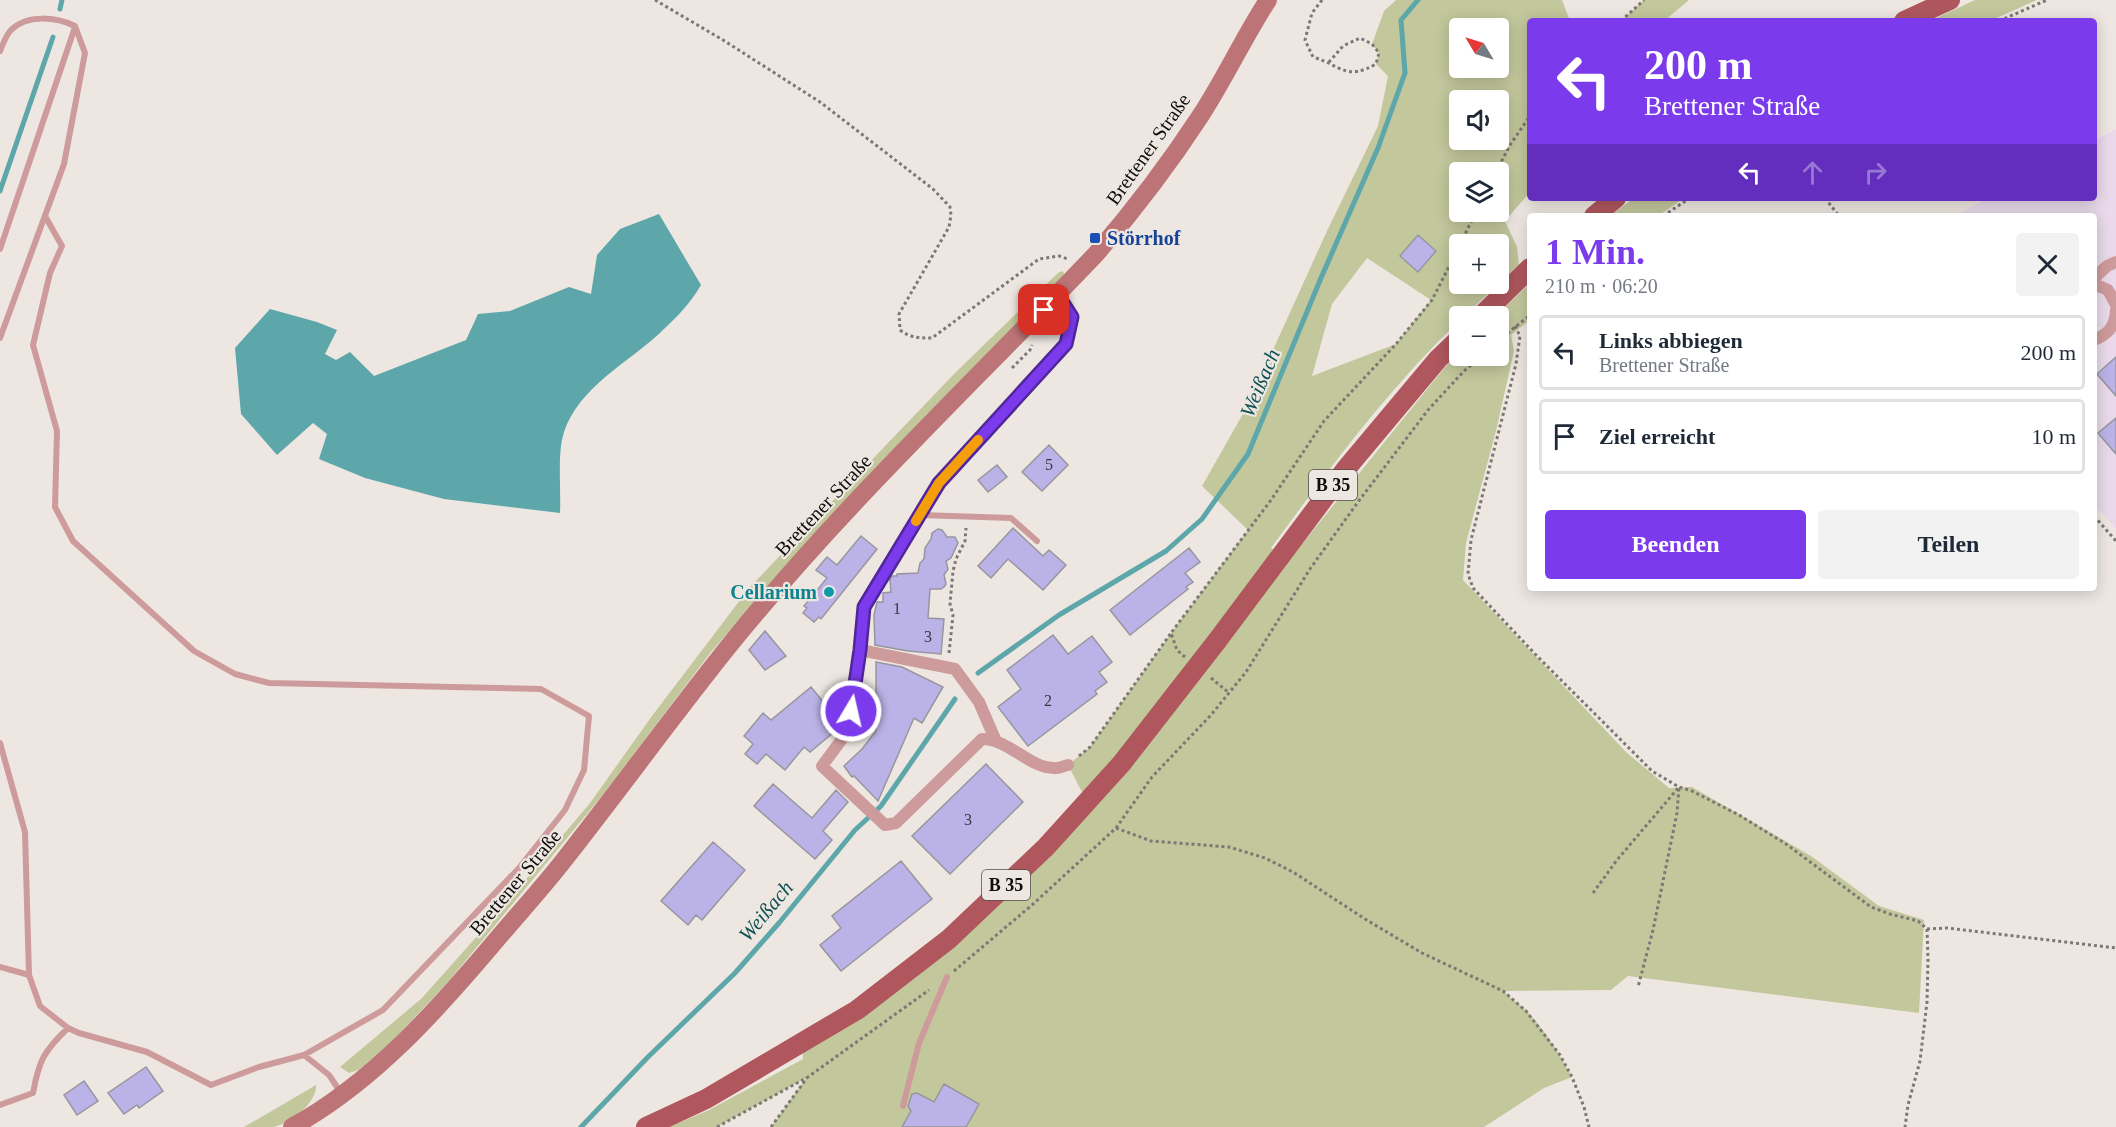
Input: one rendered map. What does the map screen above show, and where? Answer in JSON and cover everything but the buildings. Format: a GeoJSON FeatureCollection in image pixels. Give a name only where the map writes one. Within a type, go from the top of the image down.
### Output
{"type":"FeatureCollection","features":[{"type":"Feature","properties":{"kind":"main road"},"geometry":{"type":"LineString","coordinates":[[1911,18],[1950,0]]}},
{"type":"Feature","properties":{"kind":"main road"},"geometry":{"type":"LineString","coordinates":[[1598,213],[1612,201]]}},
{"type":"Feature","properties":{"kind":"main road"},"geometry":{"type":"LineString","coordinates":[[1491,306],[1527,271]]}},
{"type":"Feature","properties":{"kind":"main road","name":"B 35"},"geometry":{"type":"LineString","coordinates":[[646,1127],[706,1099],[857,1010],[949,939],[1046,847],[1122,763],[1345,470],[1449,348]]}},
{"type":"Feature","properties":{"kind":"street","name":"Brettener Straße"},"geometry":{"type":"LineString","coordinates":[[292,1127],[342,1095],[380,1063],[450,996],[562,862],[728,648],[778,588],[874,482],[1058,295],[1130,215],[1164,171],[1202,113],[1268,0]]}},
{"type":"Feature","properties":{"kind":"street"},"geometry":{"type":"LineString","coordinates":[[2097,275],[2107,266],[2116,262]]}},
{"type":"Feature","properties":{"kind":"street"},"geometry":{"type":"LineString","coordinates":[[2097,285],[2108,290],[2116,305]]}},
{"type":"Feature","properties":{"kind":"street"},"geometry":{"type":"LineString","coordinates":[[1058,295],[1072,317],[1066,344],[939,483],[864,607],[848,731],[822,766],[885,825],[896,823],[982,739],[995,739],[1038,764],[1053,769],[1068,765]]}},
{"type":"Feature","properties":{"kind":"street"},"geometry":{"type":"LineString","coordinates":[[2097,339],[2106,336],[2115,322],[2116,310]]}},
{"type":"Feature","properties":{"kind":"street"},"geometry":{"type":"LineString","coordinates":[[860,650],[955,669],[979,702],[995,739]]}},
{"type":"Feature","properties":{"kind":"lane"},"geometry":{"type":"LineString","coordinates":[[0,51],[9,31],[23,21],[48,19],[67,22],[75,26],[85,53],[64,164],[0,338]]}},
{"type":"Feature","properties":{"kind":"lane"},"geometry":{"type":"LineString","coordinates":[[0,249],[75,26]]}},
{"type":"Feature","properties":{"kind":"lane"},"geometry":{"type":"LineString","coordinates":[[0,743],[25,832],[29,975],[40,1005],[68,1028],[147,1052],[211,1085],[304,1054],[383,1010],[519,868],[565,810],[584,770],[589,716],[541,688],[269,683],[235,674],[194,651],[73,542],[55,507],[57,431],[33,345],[50,273],[62,246],[45,216]]}},
{"type":"Feature","properties":{"kind":"lane"},"geometry":{"type":"LineString","coordinates":[[920,515],[1011,518],[1037,541]]}},
{"type":"Feature","properties":{"kind":"lane"},"geometry":{"type":"LineString","coordinates":[[0,966],[29,975]]}},
{"type":"Feature","properties":{"kind":"lane"},"geometry":{"type":"LineString","coordinates":[[903,1106],[919,1042],[947,977]]}},
{"type":"Feature","properties":{"kind":"lane"},"geometry":{"type":"LineString","coordinates":[[0,1105],[33,1092],[37,1068],[48,1047],[68,1028]]}},
{"type":"Feature","properties":{"kind":"lane"},"geometry":{"type":"LineString","coordinates":[[304,1054],[328,1075],[342,1095]]}},
{"type":"Feature","properties":{"kind":"path"},"geometry":{"type":"LineString","coordinates":[[655,0],[820,102],[933,189],[950,207],[949,227],[899,314],[900,330],[906,334],[917,339],[932,338],[1039,259],[1059,256],[1067,258],[1081,270]]}},
{"type":"Feature","properties":{"kind":"path"},"geometry":{"type":"LineString","coordinates":[[1322,0],[1312,13],[1305,40],[1313,57],[1329,62],[1346,73],[1364,71],[1376,64],[1379,53],[1372,44],[1360,38],[1343,46],[1329,62]]}},
{"type":"Feature","properties":{"kind":"path"},"geometry":{"type":"LineString","coordinates":[[1624,18],[1644,0]]}},
{"type":"Feature","properties":{"kind":"path"},"geometry":{"type":"LineString","coordinates":[[2006,18],[2047,0]]}},
{"type":"Feature","properties":{"kind":"path"},"geometry":{"type":"LineString","coordinates":[[1501,162],[1527,120]]}},
{"type":"Feature","properties":{"kind":"path"},"geometry":{"type":"LineString","coordinates":[[1668,213],[1686,201]]}},
{"type":"Feature","properties":{"kind":"path"},"geometry":{"type":"LineString","coordinates":[[1827,201],[1837,213]]}},
{"type":"Feature","properties":{"kind":"path"},"geometry":{"type":"LineString","coordinates":[[1068,765],[1090,747],[1171,633],[1271,500],[1324,421],[1396,344],[1432,300],[1449,267]]}},
{"type":"Feature","properties":{"kind":"path"},"geometry":{"type":"LineString","coordinates":[[1509,331],[1527,317]]}},
{"type":"Feature","properties":{"kind":"path"},"geometry":{"type":"LineString","coordinates":[[1515,326],[1520,336],[1516,364],[1471,540],[1468,574],[1473,588],[1652,771],[1679,787],[1692,790],[1739,815],[1786,844],[1871,907],[1918,921],[1927,929],[1947,928],[2116,948]]}},
{"type":"Feature","properties":{"kind":"path"},"geometry":{"type":"LineString","coordinates":[[947,668],[953,615],[950,604],[951,589],[956,559],[965,541],[966,517]]}},
{"type":"Feature","properties":{"kind":"path"},"geometry":{"type":"LineString","coordinates":[[2097,519],[2116,541]]}},
{"type":"Feature","properties":{"kind":"path"},"geometry":{"type":"LineString","coordinates":[[1171,633],[1177,650],[1185,657]]}},
{"type":"Feature","properties":{"kind":"path"},"geometry":{"type":"LineString","coordinates":[[1211,678],[1228,692]]}},
{"type":"Feature","properties":{"kind":"path"},"geometry":{"type":"LineString","coordinates":[[1593,893],[1617,860],[1679,787]]}},
{"type":"Feature","properties":{"kind":"path"},"geometry":{"type":"LineString","coordinates":[[1638,987],[1677,813],[1679,787]]}},
{"type":"Feature","properties":{"kind":"path"},"geometry":{"type":"LineString","coordinates":[[1116,828],[1150,841],[1229,847],[1265,858],[1293,872],[1422,953],[1503,992],[1526,1011],[1560,1055],[1572,1077],[1589,1127]]}},
{"type":"Feature","properties":{"kind":"path"},"geometry":{"type":"LineString","coordinates":[[1905,1127],[1922,1049],[1927,992],[1927,929]]}},
{"type":"Feature","properties":{"kind":"path"},"geometry":{"type":"LineString","coordinates":[[717,1127],[808,1077],[771,1127]]}},
{"type":"Feature","properties":{"kind":"shaded area"},"geometry":{"type":"Polygon","coordinates":[[[2116,129],[2116,529],[2097,507],[2097,213],[1960,213],[1982,201],[2097,201],[2097,139],[2116,129]]]}},
{"type":"Feature","properties":{"kind":"green space"},"geometry":{"type":"Polygon","coordinates":[[[1396,0],[1562,0],[1569,18],[1527,18],[1527,195],[1509,216],[1509,162],[1449,162],[1449,222],[1505,222],[1517,247],[1519,265],[1509,274],[1509,234],[1449,234],[1449,294],[1488,294],[1475,306],[1449,306],[1449,331],[1408,374],[1337,459],[1271,548],[1290,559],[1449,363],[1449,366],[1509,366],[1509,306],[1506,306],[1527,286],[1527,322],[1511,335],[1514,351],[1496,431],[1466,543],[1463,580],[1626,752],[1669,788],[1692,787],[1811,856],[1879,906],[1924,920],[1919,1013],[1628,976],[1611,990],[1504,991],[1539,1025],[1572,1077],[1544,1088],[1484,1127],[771,1127],[806,1078],[717,1127],[669,1127],[709,1110],[803,1059],[802,1043],[949,939],[1119,766],[1082,792],[1068,765],[1090,747],[1248,530],[1202,486],[1248,405],[1327,231],[1378,126],[1388,76],[1376,64],[1379,53],[1372,44],[1384,11],[1396,0]],[[1367,258],[1332,304],[1312,376],[1396,344],[1431,300],[1367,258]]]}},
{"type":"Feature","properties":{"kind":"green space"},"geometry":{"type":"Polygon","coordinates":[[[1644,0],[1689,0],[1668,18],[1624,18],[1644,0]]]}},
{"type":"Feature","properties":{"kind":"green space"},"geometry":{"type":"Polygon","coordinates":[[[1975,0],[2037,0],[1997,18],[1936,18],[1975,0]]]}},
{"type":"Feature","properties":{"kind":"green space"},"geometry":{"type":"Polygon","coordinates":[[[1630,201],[1680,201],[1662,213],[1614,213],[1630,201]]]}},
{"type":"Feature","properties":{"kind":"green space"},"geometry":{"type":"Polygon","coordinates":[[[1062,271],[1063,277],[792,559],[711,652],[605,792],[448,982],[381,1053],[358,1070],[349,1073],[340,1067],[422,998],[495,916],[590,803],[652,716],[750,587],[955,373],[1062,271]]]}},
{"type":"Feature","properties":{"kind":"green space"},"geometry":{"type":"Polygon","coordinates":[[[316,1085],[312,1099],[295,1117],[274,1127],[244,1127],[316,1085]]]}},
{"type":"Feature","properties":{"kind":"water"},"geometry":{"type":"Polygon","coordinates":[[[659,214],[701,285],[672,321],[598,383],[575,409],[562,440],[560,513],[444,499],[365,478],[319,459],[327,434],[313,423],[277,455],[241,414],[235,348],[270,309],[337,330],[325,354],[336,360],[350,352],[374,376],[466,340],[478,314],[510,311],[569,287],[591,294],[597,255],[620,229],[659,214]]]}},
{"type":"Feature","properties":{"kind":"waterway"},"geometry":{"type":"LineString","coordinates":[[60,9],[62,0]]}},
{"type":"Feature","properties":{"kind":"waterway","name":"Weißach"},"geometry":{"type":"LineString","coordinates":[[978,673],[1059,615],[1166,551],[1202,519],[1248,454],[1378,148],[1405,73],[1401,20],[1418,0]]}},
{"type":"Feature","properties":{"kind":"waterway"},"geometry":{"type":"LineString","coordinates":[[0,191],[53,37]]}},
{"type":"Feature","properties":{"kind":"waterway","name":"Weißach"},"geometry":{"type":"LineString","coordinates":[[581,1127],[648,1057],[735,973],[779,923],[855,830],[881,806],[955,699]]}},
{"type":"Feature","properties":{"kind":"slow traffic"},"geometry":{"type":"LineString","coordinates":[[916,521],[939,483],[978,440]]}},
{"type":"Feature","properties":{"kind":"place","name":"Störrhof"},"geometry":{"type":"Point","coordinates":[1095,238]}},
{"type":"Feature","properties":{"kind":"place","name":"Cellarium"},"geometry":{"type":"Point","coordinates":[829,592]}},
{"type":"Feature","properties":{"kind":"route"},"geometry":{"type":"LineString","coordinates":[[851,711],[864,607],[939,483],[1066,344],[1072,317],[1065,303],[1058,295],[1044,310]]}}]}
